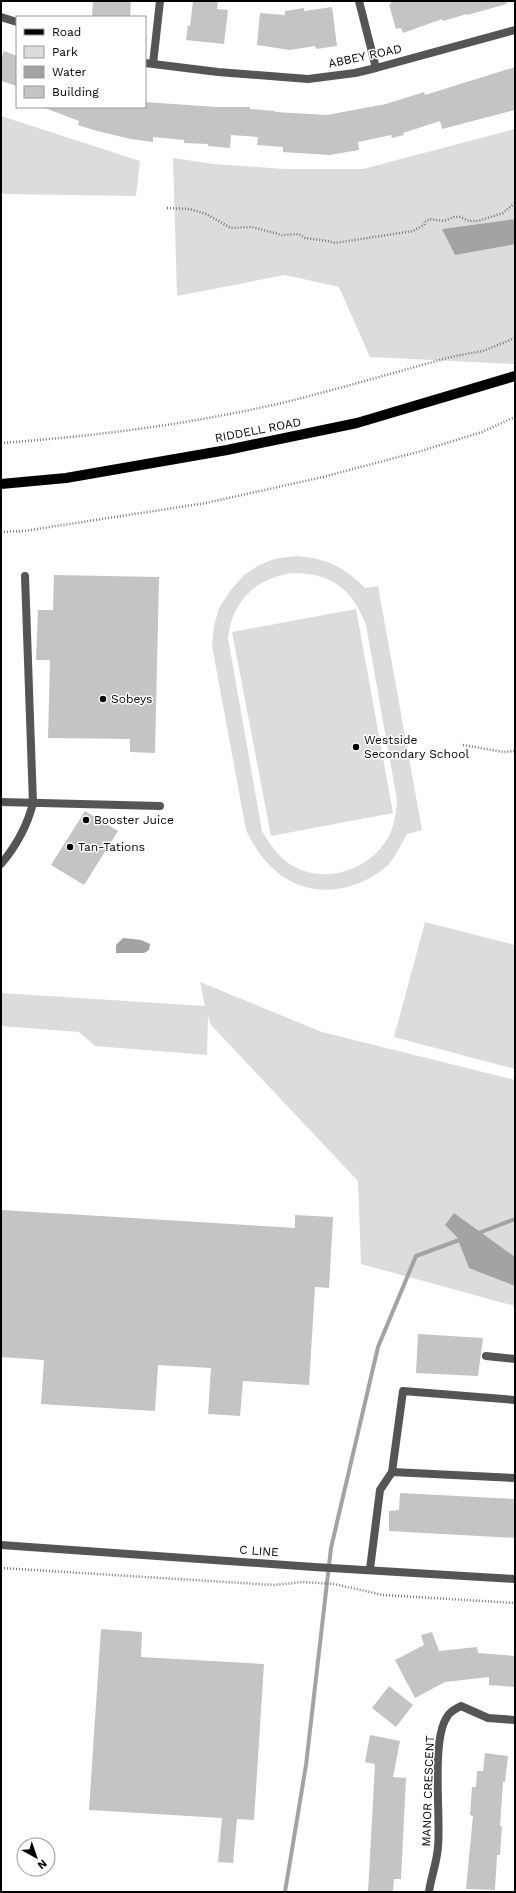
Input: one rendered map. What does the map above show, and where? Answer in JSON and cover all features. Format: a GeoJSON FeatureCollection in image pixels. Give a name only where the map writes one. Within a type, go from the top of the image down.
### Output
{"type":"FeatureCollection","features":[{"type":"Feature","properties":{"kind":"main road","name":"RIDDELL ROAD"},"geometry":{"type":"LineString","coordinates":[[1,484],[74,477],[227,450],[357,423],[515,376]]}},
{"type":"Feature","properties":{"kind":"street"},"geometry":{"type":"LineString","coordinates":[[149,64],[160,1]]}},
{"type":"Feature","properties":{"kind":"street"},"geometry":{"type":"LineString","coordinates":[[358,1],[376,68]]}},
{"type":"Feature","properties":{"kind":"street"},"geometry":{"type":"LineString","coordinates":[[1,17],[16,22]]}},
{"type":"Feature","properties":{"kind":"street","name":"ABBEY ROAD"},"geometry":{"type":"LineString","coordinates":[[149,64],[218,72],[308,78],[355,73],[515,30]]}},
{"type":"Feature","properties":{"kind":"street"},"geometry":{"type":"LineString","coordinates":[[1,864],[19,842],[28,821],[33,803],[25,576]]}},
{"type":"Feature","properties":{"kind":"street"},"geometry":{"type":"LineString","coordinates":[[1,802],[160,806]]}},
{"type":"Feature","properties":{"kind":"street"},"geometry":{"type":"LineString","coordinates":[[486,1356],[515,1359]]}},
{"type":"Feature","properties":{"kind":"street"},"geometry":{"type":"LineString","coordinates":[[370,1569],[380,1490],[392,1472],[403,1391],[515,1400]]}},
{"type":"Feature","properties":{"kind":"street"},"geometry":{"type":"LineString","coordinates":[[392,1472],[515,1478]]}},
{"type":"Feature","properties":{"kind":"street","name":"C LINE"},"geometry":{"type":"LineString","coordinates":[[1,1545],[515,1579]]}},
{"type":"Feature","properties":{"kind":"street","name":"MANOR CRESCENT"},"geometry":{"type":"LineString","coordinates":[[429,1892],[438,1848],[440,1736],[444,1721],[450,1713],[461,1706],[488,1718],[515,1720]]}},
{"type":"Feature","properties":{"kind":"path"},"geometry":{"type":"LineString","coordinates":[[166,208],[190,209],[206,214],[231,228],[252,226],[282,235],[299,234],[305,238],[328,240],[335,243],[412,232],[424,225],[426,220],[429,218],[444,221],[454,217],[460,217],[470,221],[478,221],[502,213],[515,203]]}},
{"type":"Feature","properties":{"kind":"path"},"geometry":{"type":"LineString","coordinates":[[1,443],[66,438],[198,420],[286,402],[448,358],[483,351],[515,338]]}},
{"type":"Feature","properties":{"kind":"path"},"geometry":{"type":"LineString","coordinates":[[1,532],[24,531],[206,503],[316,478],[429,449],[482,432],[515,417]]}},
{"type":"Feature","properties":{"kind":"path"},"geometry":{"type":"LineString","coordinates":[[463,745],[504,752],[515,751]]}},
{"type":"Feature","properties":{"kind":"path"},"geometry":{"type":"LineString","coordinates":[[1,1568],[274,1585],[318,1583],[334,1584],[383,1595],[515,1603]]}},
{"type":"Feature","properties":{"kind":"green space"},"geometry":{"type":"Polygon","coordinates":[[[1,116],[140,161],[136,196],[1,194],[1,116]]]}},
{"type":"Feature","properties":{"kind":"green space"},"geometry":{"type":"Polygon","coordinates":[[[515,129],[515,219],[442,229],[515,244],[515,364],[370,357],[339,287],[285,275],[177,296],[173,158],[214,164],[284,169],[363,169],[515,129]]]}},
{"type":"Feature","properties":{"kind":"green space"},"geometry":{"type":"Polygon","coordinates":[[[295,556],[325,561],[349,574],[365,588],[378,586],[422,830],[407,834],[394,858],[384,869],[370,878],[351,886],[333,889],[317,889],[302,886],[288,879],[275,870],[264,859],[246,830],[212,646],[214,626],[219,608],[230,591],[244,575],[259,565],[275,559],[295,556]],[[292,573],[279,576],[267,580],[257,586],[241,602],[230,625],[228,638],[262,831],[280,856],[293,866],[306,872],[321,874],[336,873],[351,869],[376,853],[391,832],[397,800],[366,625],[354,601],[347,592],[329,580],[306,574],[292,573]]]}},
{"type":"Feature","properties":{"kind":"green space"},"geometry":{"type":"Polygon","coordinates":[[[356,609],[393,813],[271,836],[232,632],[356,609]]]}},
{"type":"Feature","properties":{"kind":"green space"},"geometry":{"type":"Polygon","coordinates":[[[425,922],[515,945],[515,1069],[394,1037],[425,922]]]}},
{"type":"Feature","properties":{"kind":"green space"},"geometry":{"type":"Polygon","coordinates":[[[200,982],[322,1032],[515,1080],[515,1306],[361,1264],[358,1181],[211,1025],[208,1016],[207,1055],[95,1046],[79,1032],[1,1026],[1,993],[205,1006],[200,982]]]}},
{"type":"Feature","properties":{"kind":"water"},"geometry":{"type":"Polygon","coordinates":[[[515,219],[515,244],[455,255],[442,229],[515,219]]]}},
{"type":"Feature","properties":{"kind":"water"},"geometry":{"type":"Polygon","coordinates":[[[123,938],[141,940],[150,944],[149,950],[144,953],[116,953],[116,945],[123,938]]]}},
{"type":"Feature","properties":{"kind":"water"},"geometry":{"type":"Polygon","coordinates":[[[454,1213],[515,1257],[515,1286],[469,1268],[457,1237],[445,1225],[454,1213]]]}},
{"type":"Feature","properties":{"kind":"building"},"geometry":{"type":"Polygon","coordinates":[[[93,1],[131,1],[130,16],[92,16],[93,1]]]}},
{"type":"Feature","properties":{"kind":"building"},"geometry":{"type":"Polygon","coordinates":[[[193,1],[218,1],[217,9],[228,10],[224,44],[186,40],[188,25],[190,26],[193,1]]]}},
{"type":"Feature","properties":{"kind":"building"},"geometry":{"type":"Polygon","coordinates":[[[390,1],[506,1],[507,4],[443,21],[442,19],[403,33],[401,28],[396,29],[389,5],[391,4],[390,1]]]}},
{"type":"Feature","properties":{"kind":"building"},"geometry":{"type":"Polygon","coordinates":[[[332,7],[337,46],[316,49],[315,46],[290,50],[257,45],[260,13],[285,15],[285,11],[304,8],[304,11],[332,7]]]}},
{"type":"Feature","properties":{"kind":"building"},"geometry":{"type":"Polygon","coordinates":[[[4,51],[16,56],[16,86],[1,81],[1,59],[4,51]]]}},
{"type":"Feature","properties":{"kind":"building"},"geometry":{"type":"Polygon","coordinates":[[[515,67],[515,110],[442,129],[440,121],[403,133],[404,135],[392,138],[391,135],[358,142],[359,150],[330,155],[283,152],[283,147],[257,145],[258,137],[231,135],[230,148],[208,146],[208,144],[184,143],[184,140],[153,137],[153,142],[131,139],[78,125],[79,121],[45,108],[146,108],[146,102],[216,107],[250,107],[250,109],[275,112],[327,115],[386,104],[424,92],[425,95],[515,67]]]}},
{"type":"Feature","properties":{"kind":"building","name":"Sobeys"},"geometry":{"type":"Polygon","coordinates":[[[54,575],[159,577],[155,753],[130,752],[130,739],[48,738],[50,660],[36,660],[38,610],[53,610],[54,575]]]}},
{"type":"Feature","properties":{"kind":"building"},"geometry":{"type":"Polygon","coordinates":[[[85,811],[118,831],[84,885],[51,865],[85,811]]]}},
{"type":"Feature","properties":{"kind":"building"},"geometry":{"type":"Polygon","coordinates":[[[1,1210],[295,1228],[295,1215],[333,1217],[329,1288],[315,1287],[309,1385],[243,1381],[240,1416],[208,1414],[211,1368],[158,1365],[155,1411],[41,1404],[44,1360],[1,1357],[1,1210]]]}},
{"type":"Feature","properties":{"kind":"building"},"geometry":{"type":"Polygon","coordinates":[[[418,1334],[483,1338],[478,1376],[416,1373],[418,1334]]]}},
{"type":"Feature","properties":{"kind":"building"},"geometry":{"type":"Polygon","coordinates":[[[400,1493],[515,1499],[515,1538],[389,1531],[389,1511],[399,1510],[400,1493]]]}},
{"type":"Feature","properties":{"kind":"building"},"geometry":{"type":"Polygon","coordinates":[[[101,1629],[142,1632],[141,1657],[264,1664],[254,1820],[237,1819],[233,1863],[218,1862],[222,1818],[89,1810],[101,1629]]]}},
{"type":"Feature","properties":{"kind":"building"},"geometry":{"type":"Polygon","coordinates":[[[432,1632],[439,1651],[477,1647],[478,1653],[515,1656],[515,1687],[489,1685],[489,1677],[445,1682],[415,1698],[395,1660],[424,1645],[421,1635],[432,1632]]]}},
{"type":"Feature","properties":{"kind":"building"},"geometry":{"type":"Polygon","coordinates":[[[389,1686],[413,1705],[396,1727],[372,1708],[389,1686]]]}},
{"type":"Feature","properties":{"kind":"building"},"geometry":{"type":"Polygon","coordinates":[[[370,1735],[400,1741],[393,1777],[406,1778],[401,1879],[394,1879],[393,1892],[368,1892],[375,1764],[365,1762],[370,1735]]]}},
{"type":"Feature","properties":{"kind":"building"},"geometry":{"type":"Polygon","coordinates":[[[485,1753],[508,1756],[505,1782],[503,1782],[500,1855],[497,1855],[495,1890],[466,1889],[473,1816],[470,1815],[472,1787],[476,1787],[477,1771],[483,1771],[485,1753]]]}},
{"type":"Feature","properties":{"kind":"waterway"},"geometry":{"type":"LineString","coordinates":[[476,1234],[515,1219]]}},
{"type":"Feature","properties":{"kind":"waterway"},"geometry":{"type":"LineString","coordinates":[[285,1892],[306,1765],[331,1548],[378,1347],[416,1256],[462,1239]]}},
{"type":"Feature","properties":{"kind":"place","name":"Sobeys"},"geometry":{"type":"Point","coordinates":[103,699]}},
{"type":"Feature","properties":{"kind":"place","name":"Westside Secondary School"},"geometry":{"type":"Point","coordinates":[356,747]}},
{"type":"Feature","properties":{"kind":"place","name":"Booster Juice"},"geometry":{"type":"Point","coordinates":[86,820]}},
{"type":"Feature","properties":{"kind":"place","name":"Tan-Tations"},"geometry":{"type":"Point","coordinates":[70,847]}}]}
